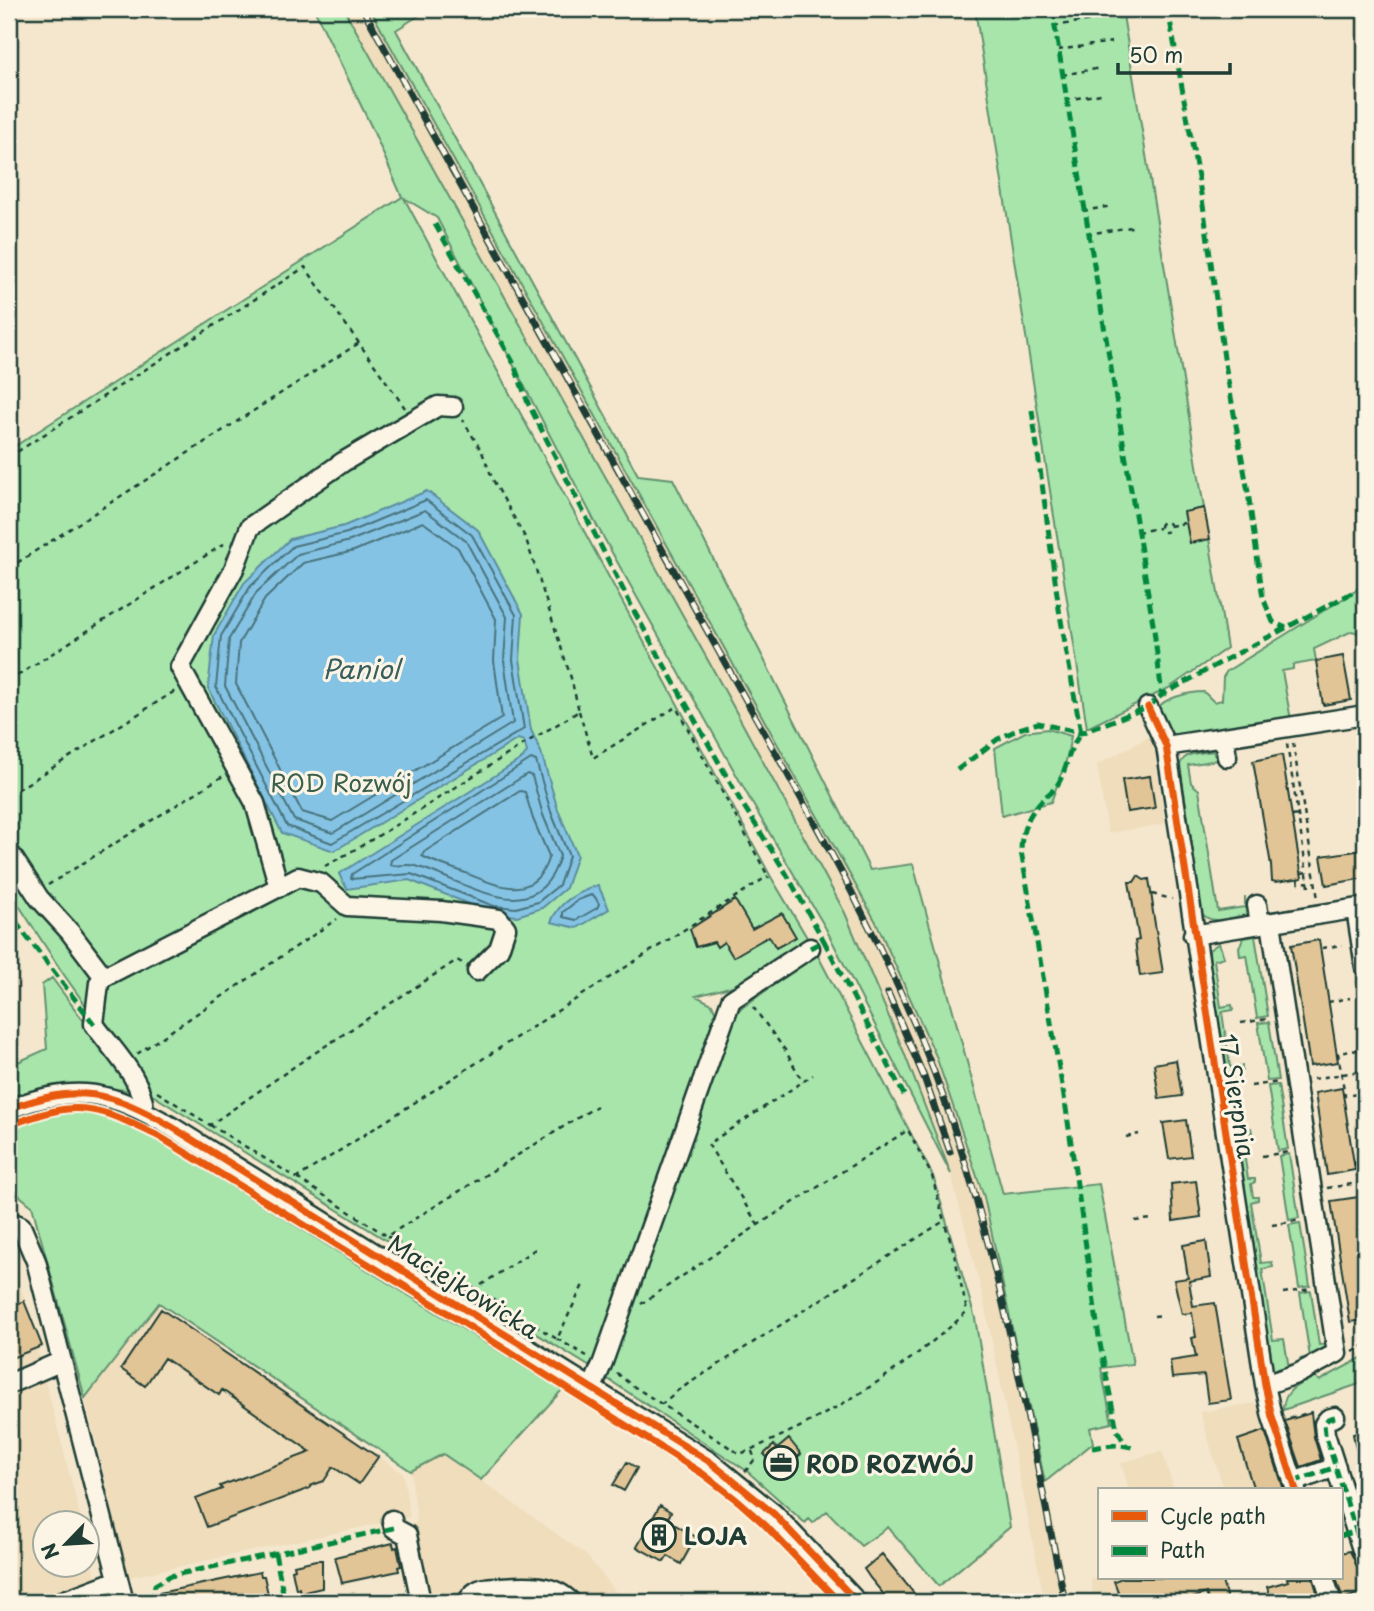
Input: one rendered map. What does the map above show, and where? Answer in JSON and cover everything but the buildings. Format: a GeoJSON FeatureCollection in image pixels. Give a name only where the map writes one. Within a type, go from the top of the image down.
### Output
{"type":"FeatureCollection","features":[{"type":"Feature","properties":{"kind":"street"},"geometry":{"type":"LineString","coordinates":[[279,887],[255,803],[180,667],[234,569],[250,527],[344,461],[438,406],[453,407]]}},
{"type":"Feature","properties":{"kind":"street","name":"17 Sierpnia"},"geometry":{"type":"LineString","coordinates":[[1148,707],[1166,746],[1265,1385],[1294,1486]]}},
{"type":"Feature","properties":{"kind":"street"},"geometry":{"type":"LineString","coordinates":[[1166,746],[1365,715]]}},
{"type":"Feature","properties":{"kind":"street"},"geometry":{"type":"LineString","coordinates":[[1224,737],[1227,757]]}},
{"type":"Feature","properties":{"kind":"street"},"geometry":{"type":"LineString","coordinates":[[9,852],[36,892],[104,977]]}},
{"type":"Feature","properties":{"kind":"street"},"geometry":{"type":"LineString","coordinates":[[144,1111],[142,1091],[93,1024],[97,990],[104,977],[298,877],[321,883],[347,906],[440,911],[499,919],[506,928],[499,949],[477,971]]}},
{"type":"Feature","properties":{"kind":"street"},"geometry":{"type":"LineString","coordinates":[[1257,905],[1265,923],[1337,1353],[1299,1373],[1265,1385]]}},
{"type":"Feature","properties":{"kind":"street"},"geometry":{"type":"LineString","coordinates":[[1194,935],[1361,908],[1365,967]]}},
{"type":"Feature","properties":{"kind":"street"},"geometry":{"type":"LineString","coordinates":[[592,1388],[730,1000],[810,948]]}},
{"type":"Feature","properties":{"kind":"street","name":"Maciejkowicka"},"geometry":{"type":"LineString","coordinates":[[9,1109],[42,1098],[82,1093],[113,1098],[144,1111],[691,1449],[747,1490],[783,1522],[857,1602]]}},
{"type":"Feature","properties":{"kind":"street"},"geometry":{"type":"LineString","coordinates":[[9,1221],[21,1226],[29,1241],[124,1602]]}},
{"type":"Feature","properties":{"kind":"street"},"geometry":{"type":"LineString","coordinates":[[9,1384],[62,1361]]}},
{"type":"Feature","properties":{"kind":"street"},"geometry":{"type":"LineString","coordinates":[[1335,1417],[1324,1424],[1340,1488]]}},
{"type":"Feature","properties":{"kind":"street"},"geometry":{"type":"LineString","coordinates":[[1294,1486],[1336,1467]]}},
{"type":"Feature","properties":{"kind":"street"},"geometry":{"type":"LineString","coordinates":[[1342,1498],[1349,1534],[1365,1559]]}},
{"type":"Feature","properties":{"kind":"street"},"geometry":{"type":"LineString","coordinates":[[392,1520],[394,1528],[407,1535],[421,1602]]}},
{"type":"Feature","properties":{"kind":"street"},"geometry":{"type":"LineString","coordinates":[[60,1602],[118,1580]]}},
{"type":"Feature","properties":{"kind":"street"},"geometry":{"type":"LineString","coordinates":[[1325,1580],[1337,1602]]}},
{"type":"Feature","properties":{"kind":"street"},"geometry":{"type":"LineString","coordinates":[[467,1602],[474,1593],[486,1588],[509,1594],[538,1585],[566,1596],[571,1602]]}},
{"type":"Feature","properties":{"kind":"path"},"geometry":{"type":"LineString","coordinates":[[1054,26],[1110,17]]}},
{"type":"Feature","properties":{"kind":"path"},"geometry":{"type":"LineString","coordinates":[[1058,50],[1112,43]]}},
{"type":"Feature","properties":{"kind":"path"},"geometry":{"type":"LineString","coordinates":[[1062,75],[1101,68]]}},
{"type":"Feature","properties":{"kind":"path"},"geometry":{"type":"LineString","coordinates":[[1066,100],[1101,94]]}},
{"type":"Feature","properties":{"kind":"path"},"geometry":{"type":"LineString","coordinates":[[1083,211],[1112,206]]}},
{"type":"Feature","properties":{"kind":"path"},"geometry":{"type":"LineString","coordinates":[[1087,234],[1132,227]]}},
{"type":"Feature","properties":{"kind":"path"},"geometry":{"type":"LineString","coordinates":[[9,457],[305,267],[414,420]]}},
{"type":"Feature","properties":{"kind":"path"},"geometry":{"type":"LineString","coordinates":[[9,568],[359,343]]}},
{"type":"Feature","properties":{"kind":"path"},"geometry":{"type":"LineString","coordinates":[[298,1178],[768,877],[676,707],[593,758],[571,678],[526,539],[493,480],[467,425],[453,407]]}},
{"type":"Feature","properties":{"kind":"path"},"geometry":{"type":"LineString","coordinates":[[1137,532],[1160,528],[1164,522],[1170,526]]}},
{"type":"Feature","properties":{"kind":"path"},"geometry":{"type":"LineString","coordinates":[[1160,528],[1165,532],[1170,526],[1184,523]]}},
{"type":"Feature","properties":{"kind":"path"},"geometry":{"type":"LineString","coordinates":[[9,681],[227,541]]}},
{"type":"Feature","properties":{"kind":"path"},"geometry":{"type":"LineString","coordinates":[[9,795],[189,683]]}},
{"type":"Feature","properties":{"kind":"path"},"geometry":{"type":"LineString","coordinates":[[321,883],[326,866],[371,842],[579,711]]}},
{"type":"Feature","properties":{"kind":"path"},"geometry":{"type":"LineString","coordinates":[[1292,736],[1319,906]]}},
{"type":"Feature","properties":{"kind":"path"},"geometry":{"type":"LineString","coordinates":[[1286,737],[1309,884],[1299,883],[1298,879]]}},
{"type":"Feature","properties":{"kind":"path"},"geometry":{"type":"LineString","coordinates":[[36,892],[235,768]]}},
{"type":"Feature","properties":{"kind":"path"},"geometry":{"type":"LineString","coordinates":[[1292,816],[1299,815]]}},
{"type":"Feature","properties":{"kind":"path"},"geometry":{"type":"LineString","coordinates":[[1301,873],[1308,872]]}},
{"type":"Feature","properties":{"kind":"path"},"geometry":{"type":"LineString","coordinates":[[1152,894],[1177,901]]}},
{"type":"Feature","properties":{"kind":"path"},"geometry":{"type":"LineString","coordinates":[[123,1065],[315,936],[346,912],[347,906]]}},
{"type":"Feature","properties":{"kind":"path"},"geometry":{"type":"LineString","coordinates":[[1322,948],[1342,945]]}},
{"type":"Feature","properties":{"kind":"path"},"geometry":{"type":"LineString","coordinates":[[210,1125],[457,960],[477,971]]}},
{"type":"Feature","properties":{"kind":"path"},"geometry":{"type":"LineString","coordinates":[[742,992],[785,1050],[803,1082]]}},
{"type":"Feature","properties":{"kind":"path"},"geometry":{"type":"LineString","coordinates":[[1328,1002],[1350,998]]}},
{"type":"Feature","properties":{"kind":"path"},"geometry":{"type":"LineString","coordinates":[[1241,1023],[1268,1019]]}},
{"type":"Feature","properties":{"kind":"path"},"geometry":{"type":"LineString","coordinates":[[1358,1050],[1338,1053],[1345,1096],[1365,1093]]}},
{"type":"Feature","properties":{"kind":"path"},"geometry":{"type":"LineString","coordinates":[[1314,1079],[1361,1071]]}},
{"type":"Feature","properties":{"kind":"path"},"geometry":{"type":"LineString","coordinates":[[758,1225],[708,1144],[813,1076]]}},
{"type":"Feature","properties":{"kind":"path"},"geometry":{"type":"LineString","coordinates":[[1251,1087],[1289,1081]]}},
{"type":"Feature","properties":{"kind":"path"},"geometry":{"type":"LineString","coordinates":[[151,1087],[556,1339],[615,1368],[618,1376],[740,1454],[810,1423],[883,1380],[956,1323],[967,1311],[932,1176],[908,1130],[758,1225],[634,1309]]}},
{"type":"Feature","properties":{"kind":"path"},"geometry":{"type":"LineString","coordinates":[[387,1236],[597,1106]]}},
{"type":"Feature","properties":{"kind":"path"},"geometry":{"type":"LineString","coordinates":[[1126,1137],[1139,1134]]}},
{"type":"Feature","properties":{"kind":"path"},"geometry":{"type":"LineString","coordinates":[[1262,1156],[1289,1152]]}},
{"type":"Feature","properties":{"kind":"path"},"geometry":{"type":"LineString","coordinates":[[1365,1160],[1355,1162],[1362,1204],[1365,1204]]}},
{"type":"Feature","properties":{"kind":"path"},"geometry":{"type":"LineString","coordinates":[[1330,1188],[1365,1182]]}},
{"type":"Feature","properties":{"kind":"path"},"geometry":{"type":"LineString","coordinates":[[1135,1221],[1151,1219]]}},
{"type":"Feature","properties":{"kind":"path"},"geometry":{"type":"LineString","coordinates":[[1272,1225],[1311,1219]]}},
{"type":"Feature","properties":{"kind":"path"},"geometry":{"type":"LineString","coordinates":[[662,1404],[677,1391],[944,1220]]}},
{"type":"Feature","properties":{"kind":"path"},"geometry":{"type":"LineString","coordinates":[[475,1289],[537,1248]]}},
{"type":"Feature","properties":{"kind":"path"},"geometry":{"type":"LineString","coordinates":[[556,1339],[583,1285]]}},
{"type":"Feature","properties":{"kind":"path"},"geometry":{"type":"LineString","coordinates":[[1283,1293],[1309,1289]]}},
{"type":"Feature","properties":{"kind":"path"},"geometry":{"type":"LineString","coordinates":[[1154,1316],[1163,1315]]}},
{"type":"Feature","properties":{"kind":"path"},"geometry":{"type":"LineString","coordinates":[[1353,1352],[1365,1345]]}},
{"type":"Feature","properties":{"kind":"path"},"geometry":{"type":"LineString","coordinates":[[744,1475],[755,1459],[751,1449]]}},
{"type":"Feature","properties":{"kind":"path"},"geometry":{"type":"LineString","coordinates":[[1337,1602],[1365,1593]]}},
{"type":"Feature","properties":{"kind":"shaded area"},"geometry":{"type":"Polygon","coordinates":[[[344,9],[370,9],[876,922],[936,1056],[984,1197],[1070,1602],[1045,1602],[983,1297],[951,1174],[903,1050],[845,913],[715,673],[344,9]]]}},
{"type":"Feature","properties":{"kind":"shaded area"},"geometry":{"type":"Polygon","coordinates":[[[1152,735],[1165,824],[1108,833],[1097,765],[1152,735]]]}},
{"type":"Feature","properties":{"kind":"shaded area"},"geometry":{"type":"Polygon","coordinates":[[[9,1240],[79,1510],[32,1510],[32,1580],[96,1580],[102,1602],[9,1602],[9,1240]]]}},
{"type":"Feature","properties":{"kind":"shaded area"},"geometry":{"type":"Polygon","coordinates":[[[156,1306],[403,1473],[410,1517],[129,1577],[85,1398],[156,1306]]]}},
{"type":"Feature","properties":{"kind":"shaded area"},"geometry":{"type":"Polygon","coordinates":[[[1256,1403],[1283,1488],[1223,1488],[1200,1412],[1256,1403]]]}},
{"type":"Feature","properties":{"kind":"shaded area"},"geometry":{"type":"Polygon","coordinates":[[[1162,1451],[1173,1488],[1128,1488],[1121,1463],[1162,1451]]]}},
{"type":"Feature","properties":{"kind":"shaded area"},"geometry":{"type":"Polygon","coordinates":[[[443,1454],[585,1554],[624,1602],[429,1602],[413,1526],[417,1521],[411,1471],[443,1454]]]}},
{"type":"Feature","properties":{"kind":"shaded area"},"geometry":{"type":"Polygon","coordinates":[[[1098,1577],[1098,1580],[1203,1580],[1210,1602],[1095,1602],[1090,1580],[1098,1577]]]}},
{"type":"Feature","properties":{"kind":"green space","name":"ROD Rozwój"},"geometry":{"type":"Polygon","coordinates":[[[314,9],[344,9],[715,673],[845,913],[903,1050],[951,1174],[825,927],[760,817],[596,524],[437,218],[404,198],[771,877],[809,941],[737,985],[696,996],[712,1004],[719,1020],[595,1370],[146,1091],[62,972],[9,890],[9,450],[402,197],[314,9]]]}},
{"type":"Feature","properties":{"kind":"green space"},"geometry":{"type":"Polygon","coordinates":[[[370,9],[429,9],[396,30],[638,475],[673,479],[870,870],[913,864],[1003,1194],[1099,1184],[1133,1364],[1101,1368],[1112,1423],[1090,1428],[1093,1443],[1045,1482],[984,1197],[936,1056],[876,922],[370,9]]]}},
{"type":"Feature","properties":{"kind":"green space"},"geometry":{"type":"Polygon","coordinates":[[[975,9],[1122,9],[1227,648],[1169,688],[1087,728],[975,9]]]}},
{"type":"Feature","properties":{"kind":"green space"},"geometry":{"type":"Polygon","coordinates":[[[1365,585],[1365,635],[1352,631],[1314,649],[1316,661],[1293,665],[1293,669],[1282,671],[1291,720],[1179,736],[1163,726],[1157,714],[1162,704],[1176,697],[1199,692],[1204,692],[1214,702],[1222,700],[1223,677],[1227,671],[1365,585]]]}},
{"type":"Feature","properties":{"kind":"green space"},"geometry":{"type":"Polygon","coordinates":[[[1047,729],[1071,736],[1066,761],[1051,802],[1002,816],[995,748],[1025,732],[1047,729]]]}},
{"type":"Feature","properties":{"kind":"green space"},"geometry":{"type":"Polygon","coordinates":[[[1213,751],[1217,760],[1188,765],[1191,783],[1199,790],[1218,911],[1245,907],[1245,896],[1246,915],[1216,920],[1202,913],[1180,765],[1189,755],[1213,751]]]}},
{"type":"Feature","properties":{"kind":"green space"},"geometry":{"type":"Polygon","coordinates":[[[1255,936],[1268,1016],[1257,1018],[1247,955],[1240,956],[1239,947],[1244,938],[1255,936]]]}},
{"type":"Feature","properties":{"kind":"green space"},"geometry":{"type":"Polygon","coordinates":[[[1219,943],[1224,957],[1214,960],[1221,1007],[1232,1005],[1233,1010],[1222,1012],[1230,1067],[1242,1066],[1242,1071],[1231,1073],[1240,1129],[1251,1128],[1252,1132],[1241,1134],[1248,1179],[1255,1179],[1251,1184],[1253,1197],[1258,1197],[1258,1200],[1251,1202],[1261,1263],[1272,1262],[1273,1267],[1262,1269],[1273,1340],[1284,1339],[1289,1368],[1275,1374],[1269,1370],[1205,966],[1210,965],[1209,950],[1219,943]]]}},
{"type":"Feature","properties":{"kind":"green space","name":"ROD Rozwój"},"geometry":{"type":"Polygon","coordinates":[[[817,954],[933,1176],[975,1318],[1010,1527],[939,1586],[888,1527],[861,1546],[827,1511],[813,1523],[809,1519],[805,1523],[747,1471],[605,1377],[736,1012],[817,954]]]}},
{"type":"Feature","properties":{"kind":"green space"},"geometry":{"type":"Polygon","coordinates":[[[52,978],[130,1084],[127,1090],[62,1085],[9,1100],[9,1066],[47,1049],[42,985],[52,978]]]}},
{"type":"Feature","properties":{"kind":"green space"},"geometry":{"type":"Polygon","coordinates":[[[1269,1022],[1278,1080],[1267,1081],[1258,1023],[1269,1022]]]}},
{"type":"Feature","properties":{"kind":"green space"},"geometry":{"type":"Polygon","coordinates":[[[1278,1085],[1288,1149],[1278,1151],[1268,1086],[1278,1085]]]}},
{"type":"Feature","properties":{"kind":"green space"},"geometry":{"type":"Polygon","coordinates":[[[58,1103],[111,1108],[158,1129],[532,1360],[532,1364],[128,1117],[97,1108],[68,1107],[9,1122],[9,1119],[58,1103]]]}},
{"type":"Feature","properties":{"kind":"green space"},"geometry":{"type":"Polygon","coordinates":[[[89,1112],[117,1118],[141,1130],[562,1390],[481,1480],[443,1454],[411,1471],[159,1303],[85,1398],[32,1206],[9,1187],[9,1128],[51,1114],[89,1112]]]}},
{"type":"Feature","properties":{"kind":"green space"},"geometry":{"type":"Polygon","coordinates":[[[1289,1154],[1299,1218],[1289,1220],[1279,1156],[1289,1154]]]}},
{"type":"Feature","properties":{"kind":"green space"},"geometry":{"type":"Polygon","coordinates":[[[1300,1223],[1310,1286],[1299,1288],[1289,1225],[1300,1223]]]}},
{"type":"Feature","properties":{"kind":"green space"},"geometry":{"type":"Polygon","coordinates":[[[1311,1291],[1319,1345],[1329,1344],[1326,1351],[1302,1363],[1300,1359],[1310,1357],[1300,1293],[1311,1291]]]}},
{"type":"Feature","properties":{"kind":"green space"},"geometry":{"type":"Polygon","coordinates":[[[1365,1356],[1365,1382],[1283,1410],[1286,1397],[1298,1385],[1315,1376],[1319,1381],[1365,1356]]]}},
{"type":"Feature","properties":{"kind":"water","name":"Paniol"},"geometry":{"type":"Polygon","coordinates":[[[427,491],[478,530],[523,614],[520,659],[531,730],[541,752],[558,810],[577,855],[566,888],[542,908],[517,916],[492,913],[409,880],[347,889],[339,874],[523,758],[527,752],[524,741],[518,739],[334,851],[282,833],[208,688],[214,635],[244,583],[290,539],[344,526],[427,491]]]}},
{"type":"Feature","properties":{"kind":"water"},"geometry":{"type":"Polygon","coordinates":[[[598,885],[609,909],[577,928],[551,922],[564,903],[598,885]]]}},
{"type":"Feature","properties":{"kind":"railway"},"geometry":{"type":"LineString","coordinates":[[363,9],[829,849],[911,1015],[957,1136],[977,1202],[1010,1334],[1065,1602]]}},
{"type":"Feature","properties":{"kind":"railway"},"geometry":{"type":"LineString","coordinates":[[888,993],[924,1077],[950,1152]]}},
{"type":"Feature","properties":{"kind":"marked path"},"geometry":{"type":"LineString","coordinates":[[1052,9],[1154,630],[1162,695]]}},
{"type":"Feature","properties":{"kind":"marked path"},"geometry":{"type":"LineString","coordinates":[[1168,9],[1204,211],[1224,358],[1248,492],[1263,598],[1273,622],[1286,628]]}},
{"type":"Feature","properties":{"kind":"marked path"},"geometry":{"type":"LineString","coordinates":[[435,224],[513,362],[528,403],[635,613],[740,800],[786,873],[824,941]]}},
{"type":"Feature","properties":{"kind":"marked path"},"geometry":{"type":"LineString","coordinates":[[1032,410],[1059,609],[1081,733],[1055,789],[1029,817],[1022,837],[1021,851],[1066,1108],[1100,1344],[1117,1430],[1126,1445]]}},
{"type":"Feature","properties":{"kind":"marked path"},"geometry":{"type":"LineString","coordinates":[[957,770],[998,739],[1019,729],[1038,723],[1081,733],[1148,707],[1162,695],[1365,586]]}},
{"type":"Feature","properties":{"kind":"marked path"},"geometry":{"type":"LineString","coordinates":[[9,908],[20,928],[94,1024]]}},
{"type":"Feature","properties":{"kind":"marked path"},"geometry":{"type":"LineString","coordinates":[[810,948],[824,941],[904,1095]]}},
{"type":"Feature","properties":{"kind":"marked path"},"geometry":{"type":"LineString","coordinates":[[1335,1417],[1324,1424],[1325,1434],[1365,1559]]}},
{"type":"Feature","properties":{"kind":"marked path"},"geometry":{"type":"LineString","coordinates":[[1092,1448],[1120,1445],[1136,1449]]}},
{"type":"Feature","properties":{"kind":"marked path"},"geometry":{"type":"LineString","coordinates":[[1293,1482],[1336,1467]]}},
{"type":"Feature","properties":{"kind":"marked path"},"geometry":{"type":"LineString","coordinates":[[151,1602],[155,1585],[170,1576],[394,1528]]}},
{"type":"Feature","properties":{"kind":"marked path"},"geometry":{"type":"LineString","coordinates":[[1342,1536],[1356,1531]]}},
{"type":"Feature","properties":{"kind":"marked path"},"geometry":{"type":"LineString","coordinates":[[275,1553],[285,1602]]}},
{"type":"Feature","properties":{"kind":"cycle path"},"geometry":{"type":"LineString","coordinates":[[1148,707],[1166,746],[1265,1385],[1272,1417],[1295,1488]]}},
{"type":"Feature","properties":{"kind":"cycle path"},"geometry":{"type":"LineString","coordinates":[[9,1109],[55,1096],[93,1095],[130,1105],[172,1127],[710,1462],[774,1514],[857,1602]]}},
{"type":"Feature","properties":{"kind":"cycle path"},"geometry":{"type":"LineString","coordinates":[[9,1125],[67,1109],[92,1110],[160,1137],[419,1295],[703,1474],[764,1524],[839,1602]]}},
{"type":"Feature","properties":{"kind":"place","name":"ROD ROZWÓJ"},"geometry":{"type":"Point","coordinates":[781,1463]}},
{"type":"Feature","properties":{"kind":"place","name":"LOJA"},"geometry":{"type":"Point","coordinates":[659,1535]}}]}
